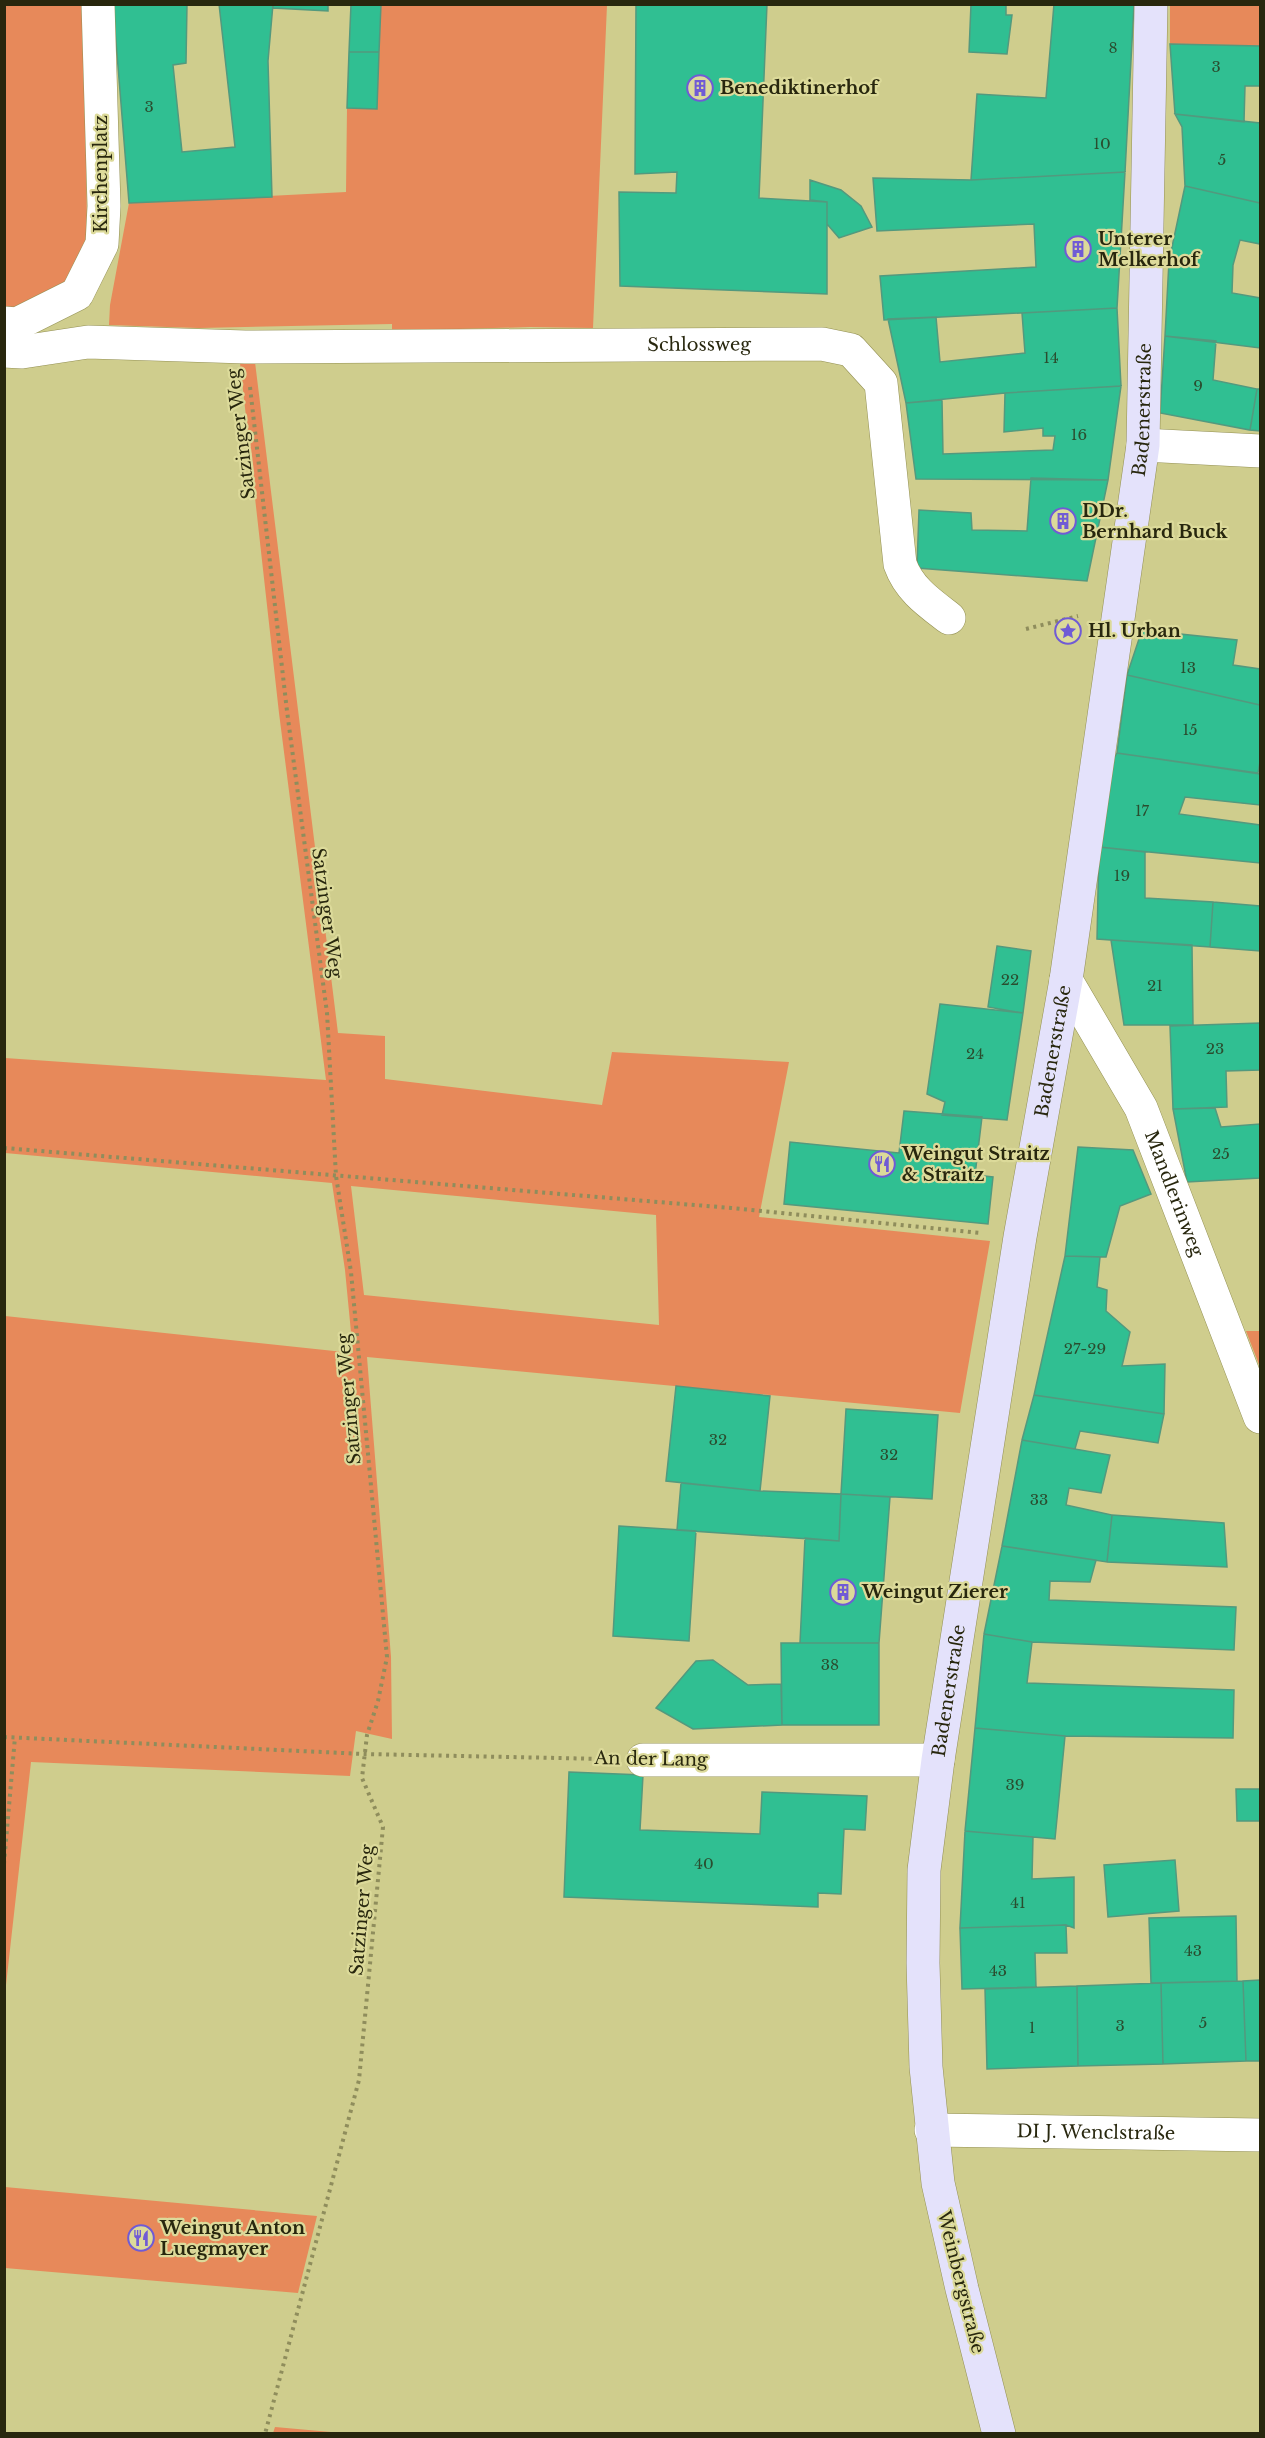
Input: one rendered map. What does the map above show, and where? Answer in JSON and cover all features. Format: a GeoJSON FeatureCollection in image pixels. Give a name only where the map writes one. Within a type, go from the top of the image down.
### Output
{"type":"FeatureCollection","features":[{"type":"Feature","properties":{"kind":"main road","name":"Badenerstraße"},"geometry":{"type":"LineString","coordinates":[[931,2130],[925,2044],[924,1870],[938,1760],[1020,1237],[1066,980],[1143,445],[1150,4]]}},
{"type":"Feature","properties":{"kind":"main road","name":"Weinbergstraße"},"geometry":{"type":"LineString","coordinates":[[931,2130],[938,2183],[962,2289],[999,2433]]}},
{"type":"Feature","properties":{"kind":"street","name":"Kirchenplatz"},"geometry":{"type":"LineString","coordinates":[[4,323],[17,324],[77,294],[102,244],[104,206],[98,4]]}},
{"type":"Feature","properties":{"kind":"street","name":"Schlossweg"},"geometry":{"type":"LineString","coordinates":[[4,351],[22,352],[88,342],[245,347],[822,344],[851,350],[881,383],[900,564],[904,575],[915,591],[949,618]]}},
{"type":"Feature","properties":{"kind":"street"},"geometry":{"type":"LineString","coordinates":[[1143,445],[1260,451]]}},
{"type":"Feature","properties":{"kind":"street","name":"Mandlerinweg"},"geometry":{"type":"LineString","coordinates":[[1066,980],[1141,1108],[1260,1417]]}},
{"type":"Feature","properties":{"kind":"street","name":"An der Lang"},"geometry":{"type":"LineString","coordinates":[[643,1760],[938,1760]]}},
{"type":"Feature","properties":{"kind":"street","name":"DI J. Wenclstraße"},"geometry":{"type":"LineString","coordinates":[[931,2130],[1260,2134]]}},
{"type":"Feature","properties":{"kind":"path","name":"Satzinger Weg"},"geometry":{"type":"LineString","coordinates":[[245,347],[286,711],[327,1013],[336,1176],[351,1272],[387,1657],[364,1754],[362,1779],[383,1827],[359,2080],[265,2433]]}},
{"type":"Feature","properties":{"kind":"path"},"geometry":{"type":"LineString","coordinates":[[1026,629],[1119,606]]}},
{"type":"Feature","properties":{"kind":"path"},"geometry":{"type":"LineString","coordinates":[[4,1148],[730,1208],[1020,1237]]}},
{"type":"Feature","properties":{"kind":"path","name":"An der Lang"},"geometry":{"type":"LineString","coordinates":[[4,1737],[364,1754],[643,1760]]}},
{"type":"Feature","properties":{"kind":"path"},"geometry":{"type":"LineString","coordinates":[[4,1864],[15,1737]]}},
{"type":"Feature","properties":{"kind":"shaded area"},"geometry":{"type":"Polygon","coordinates":[[[4,5],[85,5],[87,242],[68,282],[50,298],[4,311],[4,5]]]}},
{"type":"Feature","properties":{"kind":"shaded area"},"geometry":{"type":"Polygon","coordinates":[[[381,5],[607,5],[593,328],[530,327],[392,331],[392,324],[199,328],[109,325],[110,305],[129,203],[346,192],[347,108],[377,109],[381,5]]]}},
{"type":"Feature","properties":{"kind":"shaded area"},"geometry":{"type":"Polygon","coordinates":[[[1170,5],[1260,5],[1260,46],[1170,44],[1170,5]]]}},
{"type":"Feature","properties":{"kind":"shaded area"},"geometry":{"type":"Polygon","coordinates":[[[239,354],[254,354],[338,1033],[385,1036],[385,1079],[602,1105],[612,1052],[789,1062],[759,1217],[990,1241],[960,1413],[367,1357],[391,1657],[392,1739],[356,1731],[350,1776],[31,1762],[5,1994],[5,1316],[353,1353],[345,1270],[332,1183],[5,1153],[5,1058],[326,1080],[279,713],[239,354]],[[351,1186],[364,1295],[659,1325],[656,1215],[351,1186]]]}},
{"type":"Feature","properties":{"kind":"shaded area"},"geometry":{"type":"Polygon","coordinates":[[[1246,1331],[1260,1331],[1260,1367],[1246,1331]]]}},
{"type":"Feature","properties":{"kind":"shaded area"},"geometry":{"type":"Polygon","coordinates":[[[5,2187],[317,2216],[298,2293],[5,2268],[5,2187]]]}},
{"type":"Feature","properties":{"kind":"shaded area"},"geometry":{"type":"Polygon","coordinates":[[[275,2427],[342,2433],[273,2433],[275,2427]]]}},
{"type":"Feature","properties":{"kind":"building"},"geometry":{"type":"Polygon","coordinates":[[[113,4],[187,4],[186,63],[173,65],[182,152],[235,147],[219,4],[273,4],[268,61],[272,197],[129,203],[113,4]]]}},
{"type":"Feature","properties":{"kind":"building"},"geometry":{"type":"Polygon","coordinates":[[[273,4],[328,4],[328,11],[273,8],[273,4]]]}},
{"type":"Feature","properties":{"kind":"building"},"geometry":{"type":"Polygon","coordinates":[[[351,4],[381,4],[379,52],[349,52],[351,4]]]}},
{"type":"Feature","properties":{"kind":"building","name":"Benediktinerhof"},"geometry":{"type":"Polygon","coordinates":[[[636,4],[767,4],[759,198],[827,202],[827,294],[620,286],[619,192],[676,193],[677,172],[635,174],[636,4]]]}},
{"type":"Feature","properties":{"kind":"building"},"geometry":{"type":"Polygon","coordinates":[[[971,4],[1006,4],[1006,15],[1012,15],[1007,54],[969,52],[971,4]]]}},
{"type":"Feature","properties":{"kind":"building"},"geometry":{"type":"Polygon","coordinates":[[[1054,4],[1134,4],[1125,172],[971,180],[977,94],[1046,98],[1054,4]]]}},
{"type":"Feature","properties":{"kind":"building"},"geometry":{"type":"Polygon","coordinates":[[[1170,44],[1260,46],[1260,86],[1245,86],[1244,122],[1175,114],[1170,44]]]}},
{"type":"Feature","properties":{"kind":"building"},"geometry":{"type":"Polygon","coordinates":[[[349,52],[379,52],[377,109],[347,108],[349,52]]]}},
{"type":"Feature","properties":{"kind":"building"},"geometry":{"type":"Polygon","coordinates":[[[1175,114],[1260,123],[1260,203],[1185,186],[1182,127],[1175,114]]]}},
{"type":"Feature","properties":{"kind":"building","name":"Unterer Melkerhof"},"geometry":{"type":"Polygon","coordinates":[[[1125,172],[1117,308],[884,320],[880,276],[1036,267],[1034,224],[877,231],[873,178],[971,180],[1125,172]]]}},
{"type":"Feature","properties":{"kind":"building"},"geometry":{"type":"Polygon","coordinates":[[[810,180],[841,190],[861,206],[872,227],[839,238],[827,224],[827,202],[810,200],[810,180]]]}},
{"type":"Feature","properties":{"kind":"building"},"geometry":{"type":"Polygon","coordinates":[[[1185,186],[1260,203],[1260,244],[1240,240],[1233,265],[1232,293],[1260,298],[1260,348],[1165,336],[1169,261],[1185,186]]]}},
{"type":"Feature","properties":{"kind":"building"},"geometry":{"type":"Polygon","coordinates":[[[1117,308],[1121,386],[1005,393],[906,403],[888,319],[936,317],[940,362],[1025,353],[1022,313],[1117,308]]]}},
{"type":"Feature","properties":{"kind":"building"},"geometry":{"type":"Polygon","coordinates":[[[1165,336],[1216,341],[1213,380],[1257,389],[1250,430],[1160,413],[1165,336]]]}},
{"type":"Feature","properties":{"kind":"building"},"geometry":{"type":"Polygon","coordinates":[[[1121,386],[1108,480],[916,479],[906,403],[942,400],[943,454],[1053,450],[1055,436],[1043,436],[1043,428],[1004,432],[1005,393],[1121,386]]]}},
{"type":"Feature","properties":{"kind":"building"},"geometry":{"type":"Polygon","coordinates":[[[1257,389],[1260,389],[1260,431],[1250,430],[1257,389]]]}},
{"type":"Feature","properties":{"kind":"building","name":"DDr. Bernhard Buck"},"geometry":{"type":"Polygon","coordinates":[[[1031,478],[1108,480],[1087,581],[917,568],[919,510],[971,513],[972,530],[1027,531],[1031,478]]]}},
{"type":"Feature","properties":{"kind":"building"},"geometry":{"type":"Polygon","coordinates":[[[1142,630],[1237,640],[1233,665],[1260,669],[1260,705],[1127,675],[1142,630]]]}},
{"type":"Feature","properties":{"kind":"building"},"geometry":{"type":"Polygon","coordinates":[[[1127,675],[1260,705],[1258,773],[1117,753],[1127,675]]]}},
{"type":"Feature","properties":{"kind":"building"},"geometry":{"type":"Polygon","coordinates":[[[1117,753],[1260,774],[1260,805],[1185,797],[1179,814],[1260,825],[1260,863],[1099,847],[1111,762],[1117,753]]]}},
{"type":"Feature","properties":{"kind":"building"},"geometry":{"type":"Polygon","coordinates":[[[1099,847],[1145,852],[1145,898],[1213,902],[1210,947],[1097,939],[1099,847]]]}},
{"type":"Feature","properties":{"kind":"building"},"geometry":{"type":"Polygon","coordinates":[[[1213,902],[1260,906],[1260,951],[1210,947],[1213,902]]]}},
{"type":"Feature","properties":{"kind":"building"},"geometry":{"type":"Polygon","coordinates":[[[1111,940],[1192,945],[1193,1025],[1124,1025],[1111,940]]]}},
{"type":"Feature","properties":{"kind":"building"},"geometry":{"type":"Polygon","coordinates":[[[997,946],[1031,951],[1023,1013],[988,1007],[997,946]]]}},
{"type":"Feature","properties":{"kind":"building"},"geometry":{"type":"Polygon","coordinates":[[[940,1004],[1023,1013],[1007,1120],[942,1115],[945,1102],[927,1094],[940,1004]]]}},
{"type":"Feature","properties":{"kind":"building"},"geometry":{"type":"Polygon","coordinates":[[[1260,1023],[1260,1070],[1226,1071],[1227,1107],[1173,1109],[1170,1026],[1260,1023]]]}},
{"type":"Feature","properties":{"kind":"building"},"geometry":{"type":"Polygon","coordinates":[[[1215,1108],[1221,1127],[1260,1124],[1260,1178],[1187,1182],[1173,1109],[1215,1108]]]}},
{"type":"Feature","properties":{"kind":"building","name":"Weingut Straitz & Straitz"},"geometry":{"type":"Polygon","coordinates":[[[904,1111],[982,1117],[975,1175],[993,1177],[988,1224],[784,1204],[790,1142],[899,1153],[904,1111]]]}},
{"type":"Feature","properties":{"kind":"building"},"geometry":{"type":"Polygon","coordinates":[[[1078,1147],[1133,1150],[1151,1194],[1120,1206],[1106,1257],[1065,1256],[1078,1147]]]}},
{"type":"Feature","properties":{"kind":"building"},"geometry":{"type":"Polygon","coordinates":[[[1065,1256],[1100,1257],[1097,1287],[1107,1290],[1106,1311],[1130,1332],[1122,1366],[1165,1364],[1164,1414],[1034,1395],[1065,1256]]]}},
{"type":"Feature","properties":{"kind":"building"},"geometry":{"type":"Polygon","coordinates":[[[676,1386],[770,1396],[760,1491],[666,1481],[676,1386]]]}},
{"type":"Feature","properties":{"kind":"building"},"geometry":{"type":"Polygon","coordinates":[[[1034,1395],[1164,1414],[1158,1443],[1080,1431],[1075,1449],[1022,1440],[1034,1395]]]}},
{"type":"Feature","properties":{"kind":"building"},"geometry":{"type":"Polygon","coordinates":[[[846,1409],[938,1415],[932,1499],[841,1494],[846,1409]]]}},
{"type":"Feature","properties":{"kind":"building"},"geometry":{"type":"Polygon","coordinates":[[[1022,1440],[1110,1455],[1101,1493],[1069,1488],[1066,1505],[1112,1515],[1107,1562],[1002,1546],[1022,1440]]]}},
{"type":"Feature","properties":{"kind":"building"},"geometry":{"type":"Polygon","coordinates":[[[681,1483],[760,1491],[841,1494],[839,1541],[677,1530],[681,1483]]]}},
{"type":"Feature","properties":{"kind":"building","name":"Weingut Zierer"},"geometry":{"type":"Polygon","coordinates":[[[841,1494],[890,1497],[879,1643],[800,1643],[805,1538],[839,1541],[841,1494]]]}},
{"type":"Feature","properties":{"kind":"building"},"geometry":{"type":"Polygon","coordinates":[[[1112,1515],[1224,1523],[1227,1567],[1107,1562],[1112,1515]]]}},
{"type":"Feature","properties":{"kind":"building"},"geometry":{"type":"Polygon","coordinates":[[[619,1526],[696,1531],[689,1641],[613,1636],[619,1526]]]}},
{"type":"Feature","properties":{"kind":"building"},"geometry":{"type":"Polygon","coordinates":[[[1002,1546],[1096,1560],[1090,1582],[1050,1581],[1049,1600],[1236,1607],[1234,1650],[1032,1642],[984,1634],[1002,1546]]]}},
{"type":"Feature","properties":{"kind":"building"},"geometry":{"type":"Polygon","coordinates":[[[984,1634],[1032,1642],[1027,1683],[1234,1690],[1233,1738],[1065,1736],[975,1728],[984,1634]]]}},
{"type":"Feature","properties":{"kind":"building"},"geometry":{"type":"Polygon","coordinates":[[[781,1643],[879,1643],[879,1725],[782,1725],[781,1643]]]}},
{"type":"Feature","properties":{"kind":"building"},"geometry":{"type":"Polygon","coordinates":[[[713,1660],[748,1685],[781,1684],[782,1725],[693,1729],[656,1708],[696,1661],[713,1660]]]}},
{"type":"Feature","properties":{"kind":"building"},"geometry":{"type":"Polygon","coordinates":[[[975,1728],[1065,1736],[1055,1839],[965,1831],[975,1728]]]}},
{"type":"Feature","properties":{"kind":"building"},"geometry":{"type":"Polygon","coordinates":[[[569,1772],[643,1775],[640,1830],[760,1834],[762,1792],[867,1796],[865,1830],[844,1829],[841,1894],[818,1893],[818,1907],[564,1897],[569,1772]]]}},
{"type":"Feature","properties":{"kind":"building"},"geometry":{"type":"Polygon","coordinates":[[[1236,1789],[1260,1789],[1260,1821],[1237,1821],[1236,1789]]]}},
{"type":"Feature","properties":{"kind":"building"},"geometry":{"type":"Polygon","coordinates":[[[965,1831],[1033,1837],[1032,1879],[1074,1877],[1074,1928],[1066,1925],[960,1928],[965,1831]]]}},
{"type":"Feature","properties":{"kind":"building"},"geometry":{"type":"Polygon","coordinates":[[[1175,1860],[1179,1911],[1108,1917],[1104,1865],[1175,1860]]]}},
{"type":"Feature","properties":{"kind":"building"},"geometry":{"type":"Polygon","coordinates":[[[1236,1916],[1237,1981],[1151,1983],[1149,1918],[1236,1916]]]}},
{"type":"Feature","properties":{"kind":"building"},"geometry":{"type":"Polygon","coordinates":[[[1066,1925],[1067,1953],[1035,1953],[1036,1987],[962,1989],[960,1928],[1066,1925]]]}},
{"type":"Feature","properties":{"kind":"building"},"geometry":{"type":"Polygon","coordinates":[[[1260,1980],[1260,2061],[1246,2061],[1243,1981],[1260,1980]]]}},
{"type":"Feature","properties":{"kind":"building"},"geometry":{"type":"Polygon","coordinates":[[[1243,1981],[1246,2061],[1163,2064],[1161,1983],[1243,1981]]]}},
{"type":"Feature","properties":{"kind":"building"},"geometry":{"type":"Polygon","coordinates":[[[1161,1983],[1163,2064],[1078,2066],[1077,1986],[1161,1983]]]}},
{"type":"Feature","properties":{"kind":"building"},"geometry":{"type":"Polygon","coordinates":[[[1077,1986],[1078,2066],[987,2069],[985,1989],[1077,1986]]]}},
{"type":"Feature","properties":{"kind":"place","name":"Benediktinerhof"},"geometry":{"type":"Point","coordinates":[700,88]}},
{"type":"Feature","properties":{"kind":"place","name":"Unterer Melkerhof"},"geometry":{"type":"Point","coordinates":[1078,249]}},
{"type":"Feature","properties":{"kind":"place","name":"DDr. Bernhard Buck"},"geometry":{"type":"Point","coordinates":[1063,521]}},
{"type":"Feature","properties":{"kind":"place","name":"Hl. Urban"},"geometry":{"type":"Point","coordinates":[1068,631]}},
{"type":"Feature","properties":{"kind":"place","name":"Weingut Straitz & Straitz"},"geometry":{"type":"Point","coordinates":[882,1164]}},
{"type":"Feature","properties":{"kind":"place","name":"Weingut Zierer"},"geometry":{"type":"Point","coordinates":[843,1592]}},
{"type":"Feature","properties":{"kind":"place","name":"Weingut Anton Luegmayer"},"geometry":{"type":"Point","coordinates":[141,2238]}}]}
